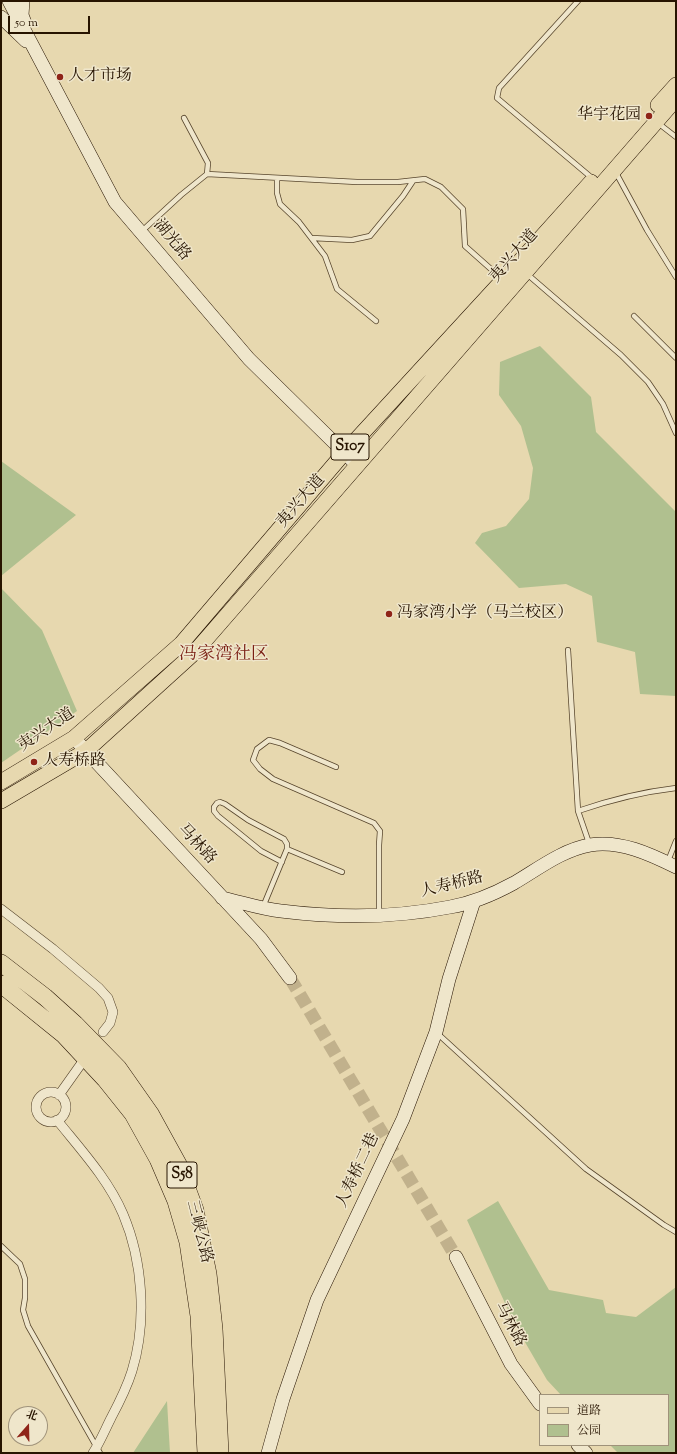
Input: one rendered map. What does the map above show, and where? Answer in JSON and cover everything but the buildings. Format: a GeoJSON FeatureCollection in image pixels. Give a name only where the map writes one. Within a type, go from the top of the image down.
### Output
{"type":"FeatureCollection","features":[{"type":"Feature","properties":{"kind":"highway","name":"三峡公路"},"geometry":{"type":"LineString","coordinates":[[1,963],[50,1002],[118,1068],[151,1115],[178,1164],[195,1210],[208,1274],[214,1329],[220,1453]]}},
{"type":"Feature","properties":{"kind":"highway","name":"三峡公路"},"geometry":{"type":"LineString","coordinates":[[1,984],[64,1035],[105,1079],[133,1114],[158,1159],[173,1194],[188,1242],[199,1316],[206,1453]]}},
{"type":"Feature","properties":{"kind":"main road","name":"夷兴大道"},"geometry":{"type":"LineString","coordinates":[[1,782],[74,738],[181,644],[344,453],[504,280],[676,85]]}},
{"type":"Feature","properties":{"kind":"main road","name":"夷兴大道"},"geometry":{"type":"LineString","coordinates":[[1,801],[86,751],[194,653],[676,99]]}},
{"type":"Feature","properties":{"kind":"street","name":"湖光路"},"geometry":{"type":"LineString","coordinates":[[9,1],[115,202],[249,359],[357,466]]}},
{"type":"Feature","properties":{"kind":"street"},"geometry":{"type":"LineString","coordinates":[[23,1],[22,15],[34,49]]}},
{"type":"Feature","properties":{"kind":"street"},"geometry":{"type":"LineString","coordinates":[[1,17],[34,49]]}},
{"type":"Feature","properties":{"kind":"street","name":"马林路"},"geometry":{"type":"LineString","coordinates":[[74,738],[261,939],[290,978]]}},
{"type":"Feature","properties":{"kind":"street","name":"人寿桥路"},"geometry":{"type":"LineString","coordinates":[[222,898],[280,911],[337,916],[411,914],[474,902],[499,891],[566,853],[590,845],[612,845],[634,849],[672,865]]}},
{"type":"Feature","properties":{"kind":"street","name":"人寿桥二巷"},"geometry":{"type":"LineString","coordinates":[[268,1453],[282,1399],[317,1300],[403,1119],[436,1032],[450,979],[474,902]]}},
{"type":"Feature","properties":{"kind":"street"},"geometry":{"type":"LineString","coordinates":[[1,909],[100,988],[108,998],[113,1012],[110,1022],[103,1032]]}},
{"type":"Feature","properties":{"kind":"street"},"geometry":{"type":"LineString","coordinates":[[59,1095],[81,1064]]}},
{"type":"Feature","properties":{"kind":"street"},"geometry":{"type":"LineString","coordinates":[[46,1093],[55,1093],[59,1095],[63,1099],[66,1108],[61,1118],[47,1121],[38,1116],[36,1107],[39,1098],[46,1093]]}},
{"type":"Feature","properties":{"kind":"street"},"geometry":{"type":"LineString","coordinates":[[57,1120],[106,1184],[123,1213],[134,1244],[141,1294],[141,1323],[138,1349],[132,1372],[96,1451]]}},
{"type":"Feature","properties":{"kind":"street","name":"马林路"},"geometry":{"type":"LineString","coordinates":[[456,1257],[511,1364],[539,1403]]}},
{"type":"Feature","properties":{"kind":"lane"},"geometry":{"type":"LineString","coordinates":[[578,1],[499,88],[497,98],[593,179]]}},
{"type":"Feature","properties":{"kind":"lane"},"geometry":{"type":"LineString","coordinates":[[184,118],[208,163],[207,174]]}},
{"type":"Feature","properties":{"kind":"lane"},"geometry":{"type":"LineString","coordinates":[[657,122],[676,137]]}},
{"type":"Feature","properties":{"kind":"lane"},"geometry":{"type":"LineString","coordinates":[[615,170],[647,230],[676,277]]}},
{"type":"Feature","properties":{"kind":"lane"},"geometry":{"type":"LineString","coordinates":[[141,232],[181,195],[207,174],[357,182],[398,182],[424,179],[441,187],[463,209],[465,246],[504,280]]}},
{"type":"Feature","properties":{"kind":"lane"},"geometry":{"type":"LineString","coordinates":[[277,178],[277,193],[280,204],[300,222],[325,256],[337,289],[376,321]]}},
{"type":"Feature","properties":{"kind":"lane"},"geometry":{"type":"LineString","coordinates":[[312,238],[352,240],[370,236],[403,196],[413,181]]}},
{"type":"Feature","properties":{"kind":"lane"},"geometry":{"type":"LineString","coordinates":[[526,272],[621,355],[648,382],[663,404],[676,432]]}},
{"type":"Feature","properties":{"kind":"lane"},"geometry":{"type":"LineString","coordinates":[[634,316],[676,358]]}},
{"type":"Feature","properties":{"kind":"lane"},"geometry":{"type":"LineString","coordinates":[[568,650],[578,810],[590,845]]}},
{"type":"Feature","properties":{"kind":"lane"},"geometry":{"type":"LineString","coordinates":[[336,766],[280,743],[268,740],[257,749],[253,760],[260,770],[273,779],[374,823],[380,831],[379,916]]}},
{"type":"Feature","properties":{"kind":"lane"},"geometry":{"type":"LineString","coordinates":[[578,810],[652,790],[676,788]]}},
{"type":"Feature","properties":{"kind":"lane"},"geometry":{"type":"LineString","coordinates":[[263,907],[282,862],[287,849],[287,844],[284,840],[248,820],[225,804],[220,802],[216,803],[214,811],[218,816],[252,844],[282,862]]}},
{"type":"Feature","properties":{"kind":"lane"},"geometry":{"type":"LineString","coordinates":[[672,865],[676,840]]}},
{"type":"Feature","properties":{"kind":"lane"},"geometry":{"type":"LineString","coordinates":[[287,849],[342,872]]}},
{"type":"Feature","properties":{"kind":"lane"},"geometry":{"type":"LineString","coordinates":[[436,1032],[586,1169],[676,1232]]}},
{"type":"Feature","properties":{"kind":"lane"},"geometry":{"type":"LineString","coordinates":[[1,1246],[20,1264],[25,1279],[24,1310],[28,1326],[96,1451]]}},
{"type":"Feature","properties":{"kind":"green space"},"geometry":{"type":"Polygon","coordinates":[[[540,346],[591,397],[596,432],[676,512],[676,696],[640,694],[635,652],[597,642],[592,596],[566,584],[519,588],[475,543],[482,533],[506,526],[529,499],[533,468],[521,426],[499,395],[500,362],[540,346]]]}},
{"type":"Feature","properties":{"kind":"green space"},"geometry":{"type":"Polygon","coordinates":[[[1,461],[76,515],[1,576],[1,461]]]}},
{"type":"Feature","properties":{"kind":"green space"},"geometry":{"type":"Polygon","coordinates":[[[1,588],[42,630],[77,711],[1,763],[1,588]]]}},
{"type":"Feature","properties":{"kind":"green space"},"geometry":{"type":"Polygon","coordinates":[[[498,1201],[549,1290],[603,1300],[606,1313],[636,1317],[676,1287],[676,1453],[618,1453],[611,1446],[669,1446],[669,1394],[560,1394],[547,1380],[515,1325],[467,1220],[498,1201]]]}},
{"type":"Feature","properties":{"kind":"green space"},"geometry":{"type":"Polygon","coordinates":[[[167,1401],[170,1453],[133,1453],[167,1401]]]}},
{"type":"Feature","properties":{"kind":"tunnel"},"geometry":{"type":"LineString","coordinates":[[290,978],[456,1257]]}},
{"type":"Feature","properties":{"kind":"place","name":"人才市场"},"geometry":{"type":"Point","coordinates":[60,77]}},
{"type":"Feature","properties":{"kind":"place","name":"华宇花园"},"geometry":{"type":"Point","coordinates":[649,116]}},
{"type":"Feature","properties":{"kind":"place","name":"冯家湾小学（马兰校区）"},"geometry":{"type":"Point","coordinates":[389,614]}},
{"type":"Feature","properties":{"kind":"place","name":"人寿桥路"},"geometry":{"type":"Point","coordinates":[34,762]}},
{"type":"Feature","properties":{"kind":"district","name":"冯家湾社区"},"geometry":{"type":"Point","coordinates":[224,656]}}]}
